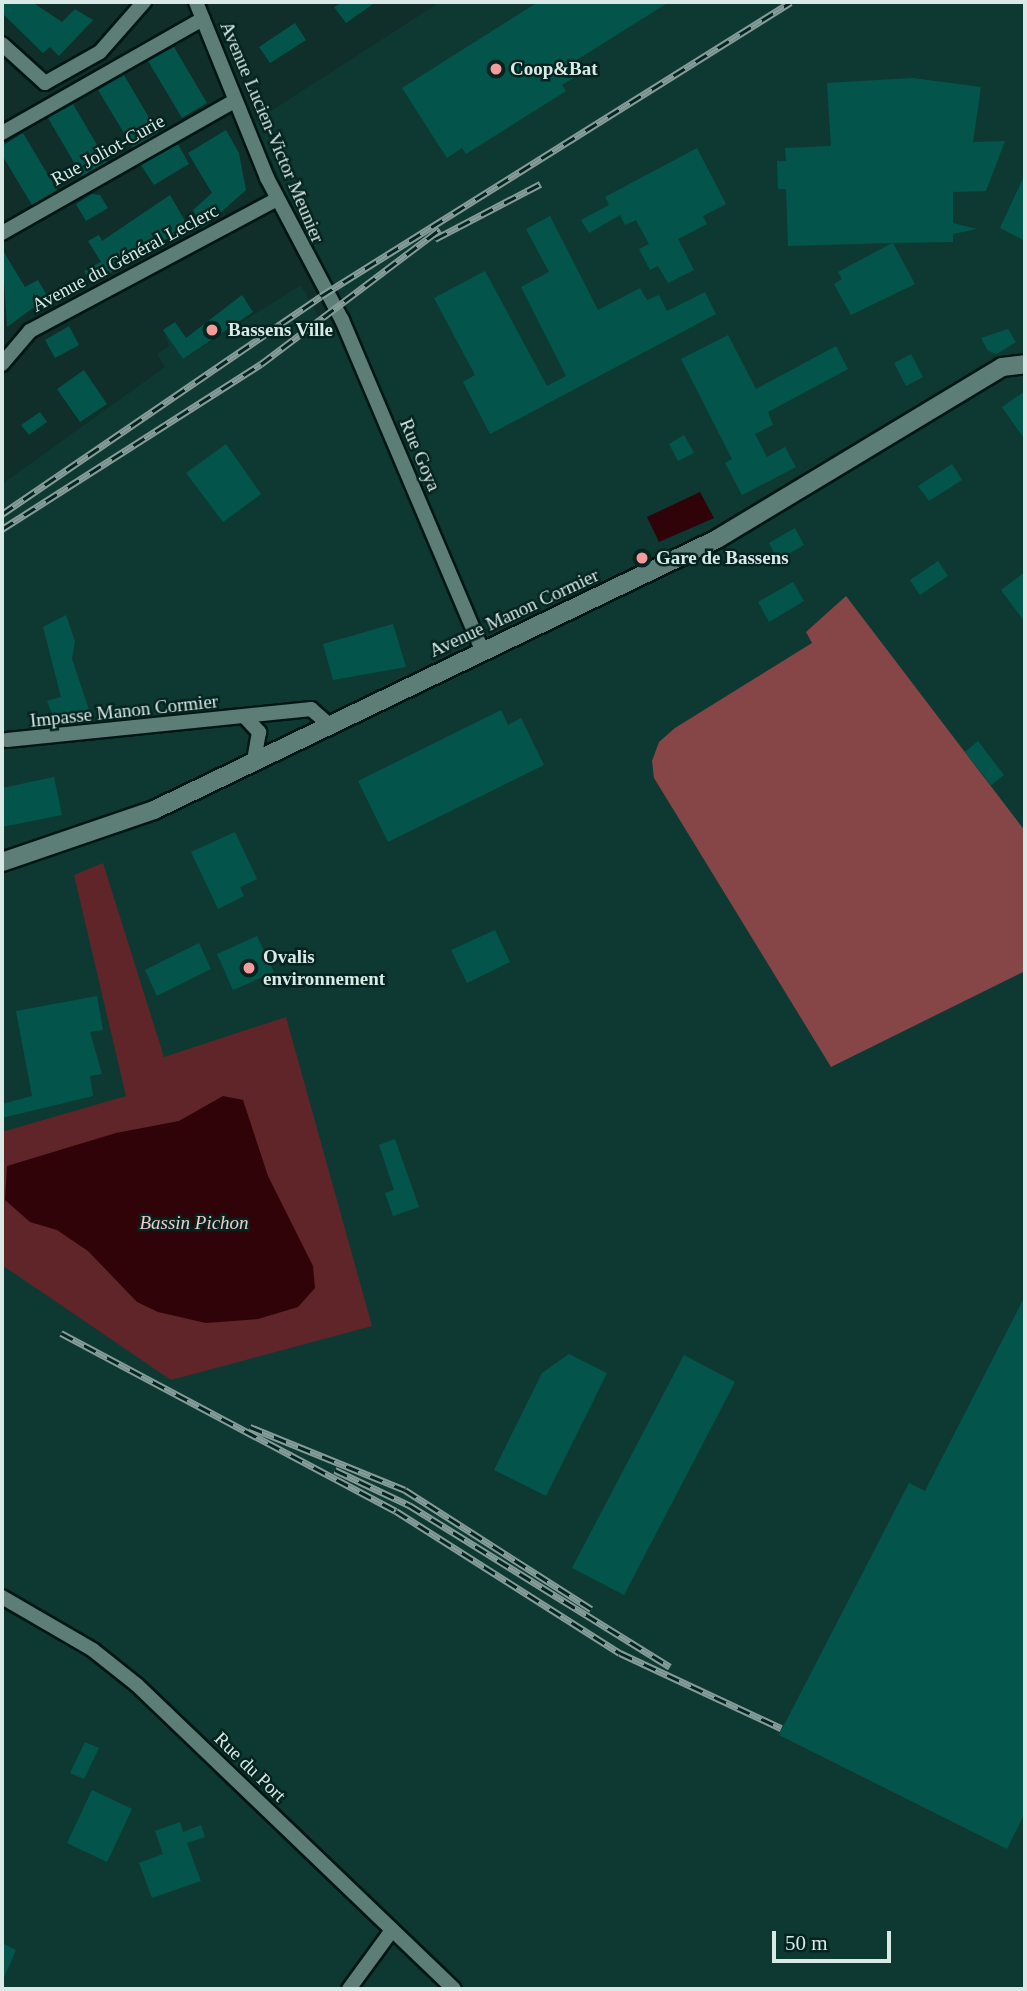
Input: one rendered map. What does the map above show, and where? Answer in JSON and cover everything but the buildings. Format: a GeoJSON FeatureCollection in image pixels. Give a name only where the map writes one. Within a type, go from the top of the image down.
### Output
{"type":"FeatureCollection","features":[{"type":"Feature","properties":{"kind":"street"},"geometry":{"type":"LineString","coordinates":[[2,44],[45,83],[100,52],[144,2]]}},
{"type":"Feature","properties":{"kind":"street","name":"Avenue Lucien-Victor Meunier"},"geometry":{"type":"LineString","coordinates":[[196,2],[234,101],[314,276]]}},
{"type":"Feature","properties":{"kind":"street"},"geometry":{"type":"LineString","coordinates":[[2,133],[203,19]]}},
{"type":"Feature","properties":{"kind":"street","name":"Rue Joliot-Curie"},"geometry":{"type":"LineString","coordinates":[[2,233],[234,101]]}},
{"type":"Feature","properties":{"kind":"street","name":"Avenue du Général Leclerc"},"geometry":{"type":"LineString","coordinates":[[2,365],[30,331],[277,199]]}},
{"type":"Feature","properties":{"kind":"street","name":"Rue Goya"},"geometry":{"type":"LineString","coordinates":[[314,276],[342,320],[482,652]]}},
{"type":"Feature","properties":{"kind":"street","name":"Avenue Manon Cormier"},"geometry":{"type":"LineString","coordinates":[[2,862],[98,835],[327,723],[717,539],[1002,367],[1025,364]]}},
{"type":"Feature","properties":{"kind":"street","name":"Impasse Manon Cormier"},"geometry":{"type":"LineString","coordinates":[[7,740],[310,709],[327,723]]}},
{"type":"Feature","properties":{"kind":"street","name":"Impasse Manon Cormier"},"geometry":{"type":"LineString","coordinates":[[245,717],[258,732],[254,760]]}},
{"type":"Feature","properties":{"kind":"street","name":"Rue du Port"},"geometry":{"type":"LineString","coordinates":[[2,1597],[93,1650],[137,1685],[454,1989]]}},
{"type":"Feature","properties":{"kind":"street"},"geometry":{"type":"LineString","coordinates":[[349,1989],[392,1930]]}},
{"type":"Feature","properties":{"kind":"shaded area"},"geometry":{"type":"Polygon","coordinates":[[[440,2],[1025,2],[1025,1989],[2,1989],[2,484],[165,367],[157,354],[169,346],[164,332],[183,359],[301,285],[327,332],[349,316],[314,257],[254,122],[440,2]]]}},
{"type":"Feature","properties":{"kind":"shaded area"},"geometry":{"type":"Polygon","coordinates":[[[700,492],[714,518],[659,542],[647,517],[700,492]]]}},
{"type":"Feature","properties":{"kind":"shaded area"},"geometry":{"type":"Polygon","coordinates":[[[846,596],[1025,831],[1025,971],[831,1067],[654,778],[652,761],[659,742],[675,728],[812,643],[806,632],[846,596]]]}},
{"type":"Feature","properties":{"kind":"shaded area","name":"Bassin Pichon"},"geometry":{"type":"Polygon","coordinates":[[[223,1096],[243,1100],[268,1176],[313,1266],[315,1288],[298,1307],[258,1319],[206,1323],[158,1312],[137,1302],[88,1251],[57,1230],[30,1222],[5,1200],[7,1166],[116,1133],[179,1121],[223,1096]]]}},
{"type":"Feature","properties":{"kind":"green space","name":"Bassin Pichon"},"geometry":{"type":"Polygon","coordinates":[[[103,863],[164,1057],[286,1017],[372,1326],[171,1380],[2,1265],[2,1132],[126,1096],[74,875],[103,863]]]}},
{"type":"Feature","properties":{"kind":"railway"},"geometry":{"type":"LineString","coordinates":[[2,514],[321,296],[791,2]]}},
{"type":"Feature","properties":{"kind":"railway"},"geometry":{"type":"LineString","coordinates":[[435,239],[540,184]]}},
{"type":"Feature","properties":{"kind":"railway"},"geometry":{"type":"LineString","coordinates":[[2,529],[261,364],[440,229]]}},
{"type":"Feature","properties":{"kind":"railway"},"geometry":{"type":"LineString","coordinates":[[61,1333],[396,1511],[620,1653],[781,1728]]}},
{"type":"Feature","properties":{"kind":"railway"},"geometry":{"type":"LineString","coordinates":[[250,1427],[405,1490],[591,1609]]}},
{"type":"Feature","properties":{"kind":"railway"},"geometry":{"type":"LineString","coordinates":[[335,1470],[409,1505],[670,1667]]}},
{"type":"Feature","properties":{"kind":"place","name":"Coop&Bat"},"geometry":{"type":"Point","coordinates":[496,69]}},
{"type":"Feature","properties":{"kind":"place","name":"Bassens Ville"},"geometry":{"type":"Point","coordinates":[212,330]}},
{"type":"Feature","properties":{"kind":"place","name":"Gare de Bassens"},"geometry":{"type":"Point","coordinates":[642,558]}},
{"type":"Feature","properties":{"kind":"place","name":"Ovalis environnement"},"geometry":{"type":"Point","coordinates":[249,968]}}]}
